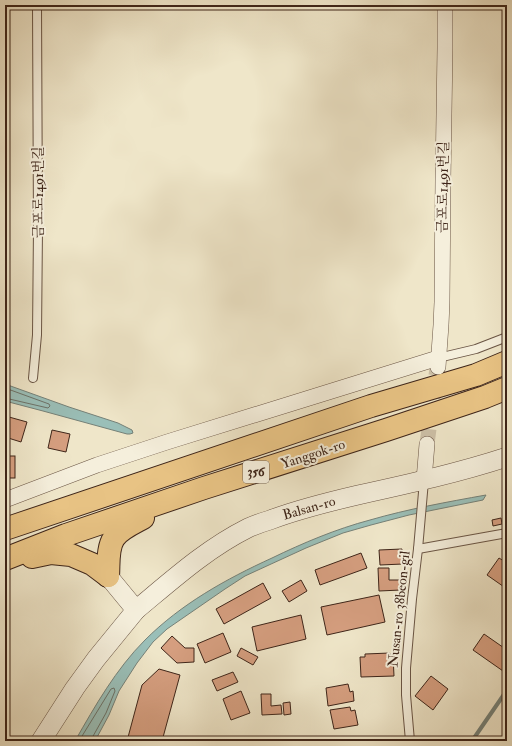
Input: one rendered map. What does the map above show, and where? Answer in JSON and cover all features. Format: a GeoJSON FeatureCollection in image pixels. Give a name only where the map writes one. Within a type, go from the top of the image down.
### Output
{"type":"FeatureCollection","features":[{"type":"Feature","properties":{"kind":"highway","name":"Yanggok-ro"},"geometry":{"type":"LineString","coordinates":[[5,529],[371,406],[476,375],[507,362]]}},
{"type":"Feature","properties":{"kind":"highway","name":"Yanggok-ro"},"geometry":{"type":"LineString","coordinates":[[5,560],[66,535],[204,488],[485,397],[507,388]]}},
{"type":"Feature","properties":{"kind":"highway"},"geometry":{"type":"LineString","coordinates":[[108,576],[109,549],[114,538],[121,530],[146,516],[204,488]]}},
{"type":"Feature","properties":{"kind":"highway"},"geometry":{"type":"LineString","coordinates":[[5,560],[51,553],[71,555],[92,564],[108,576]]}},
{"type":"Feature","properties":{"kind":"street","name":"금포로1491번길"},"geometry":{"type":"LineString","coordinates":[[438,363],[442,302],[445,48],[444,5]]}},
{"type":"Feature","properties":{"kind":"street"},"geometry":{"type":"LineString","coordinates":[[5,500],[72,474],[146,449],[355,383],[438,363]]}},
{"type":"Feature","properties":{"kind":"street"},"geometry":{"type":"LineString","coordinates":[[424,480],[427,444]]}},
{"type":"Feature","properties":{"kind":"street","name":"Balsan-ro"},"geometry":{"type":"LineString","coordinates":[[41,741],[75,688],[96,659],[136,610],[208,551],[230,537],[249,527],[319,504],[460,471],[507,457]]}},
{"type":"Feature","properties":{"kind":"street"},"geometry":{"type":"LineString","coordinates":[[108,576],[136,610]]}},
{"type":"Feature","properties":{"kind":"lane","name":"금포로1491번길"},"geometry":{"type":"LineString","coordinates":[[32,378],[37,328],[37,5]]}},
{"type":"Feature","properties":{"kind":"lane"},"geometry":{"type":"LineString","coordinates":[[438,363],[507,337]]}},
{"type":"Feature","properties":{"kind":"lane","name":"Nusan-ro 38beon-gil"},"geometry":{"type":"LineString","coordinates":[[410,741],[406,695],[406,668],[424,480]]}},
{"type":"Feature","properties":{"kind":"lane"},"geometry":{"type":"LineString","coordinates":[[418,549],[507,533]]}},
{"type":"Feature","properties":{"kind":"water"},"geometry":{"type":"Polygon","coordinates":[[[5,384],[118,423],[132,430],[133,433],[127,434],[5,401],[5,384]]]}},
{"type":"Feature","properties":{"kind":"water"},"geometry":{"type":"Polygon","coordinates":[[[486,495],[483,500],[409,515],[343,533],[245,576],[167,629],[153,642],[119,691],[109,715],[95,741],[75,741],[115,675],[134,651],[159,627],[205,593],[284,552],[345,528],[413,509],[486,495]]]}},
{"type":"Feature","properties":{"kind":"building"},"geometry":{"type":"Polygon","coordinates":[[[9,417],[27,422],[21,442],[5,437],[9,417]]]}},
{"type":"Feature","properties":{"kind":"building"},"geometry":{"type":"Polygon","coordinates":[[[52,430],[70,434],[66,452],[48,448],[52,430]]]}},
{"type":"Feature","properties":{"kind":"building"},"geometry":{"type":"Polygon","coordinates":[[[5,456],[15,456],[15,478],[5,478],[5,456]]]}},
{"type":"Feature","properties":{"kind":"building"},"geometry":{"type":"Polygon","coordinates":[[[501,518],[502,524],[493,526],[492,520],[501,518]]]}},
{"type":"Feature","properties":{"kind":"building"},"geometry":{"type":"Polygon","coordinates":[[[402,549],[403,564],[380,565],[379,550],[402,549]]]}},
{"type":"Feature","properties":{"kind":"building"},"geometry":{"type":"Polygon","coordinates":[[[361,553],[367,568],[320,585],[315,570],[361,553]]]}},
{"type":"Feature","properties":{"kind":"building"},"geometry":{"type":"Polygon","coordinates":[[[499,558],[507,563],[507,589],[487,575],[499,558]]]}},
{"type":"Feature","properties":{"kind":"building"},"geometry":{"type":"Polygon","coordinates":[[[378,568],[389,568],[389,580],[400,580],[401,590],[379,591],[378,568]]]}},
{"type":"Feature","properties":{"kind":"building"},"geometry":{"type":"Polygon","coordinates":[[[301,580],[307,591],[289,602],[282,591],[301,580]]]}},
{"type":"Feature","properties":{"kind":"building"},"geometry":{"type":"Polygon","coordinates":[[[263,583],[271,598],[224,624],[216,609],[263,583]]]}},
{"type":"Feature","properties":{"kind":"building"},"geometry":{"type":"Polygon","coordinates":[[[379,595],[385,622],[327,635],[321,607],[379,595]]]}},
{"type":"Feature","properties":{"kind":"building"},"geometry":{"type":"Polygon","coordinates":[[[301,615],[306,639],[257,651],[252,627],[301,615]]]}},
{"type":"Feature","properties":{"kind":"building"},"geometry":{"type":"Polygon","coordinates":[[[223,633],[231,652],[205,663],[197,644],[223,633]]]}},
{"type":"Feature","properties":{"kind":"building"},"geometry":{"type":"Polygon","coordinates":[[[484,634],[507,650],[507,666],[503,671],[473,650],[484,634]]]}},
{"type":"Feature","properties":{"kind":"building"},"geometry":{"type":"Polygon","coordinates":[[[172,636],[185,648],[194,648],[194,662],[177,663],[161,648],[172,636]]]}},
{"type":"Feature","properties":{"kind":"building"},"geometry":{"type":"Polygon","coordinates":[[[241,648],[258,657],[253,665],[237,656],[241,648]]]}},
{"type":"Feature","properties":{"kind":"building"},"geometry":{"type":"Polygon","coordinates":[[[390,653],[390,657],[393,656],[394,676],[361,677],[360,657],[365,657],[365,654],[390,653]]]}},
{"type":"Feature","properties":{"kind":"building"},"geometry":{"type":"Polygon","coordinates":[[[159,669],[180,675],[162,741],[127,741],[142,685],[159,669]]]}},
{"type":"Feature","properties":{"kind":"building"},"geometry":{"type":"Polygon","coordinates":[[[233,672],[238,682],[217,691],[212,680],[233,672]]]}},
{"type":"Feature","properties":{"kind":"building"},"geometry":{"type":"Polygon","coordinates":[[[431,676],[448,689],[433,710],[415,696],[431,676]]]}},
{"type":"Feature","properties":{"kind":"building"},"geometry":{"type":"Polygon","coordinates":[[[348,684],[350,692],[353,691],[354,701],[328,706],[326,688],[348,684]]]}},
{"type":"Feature","properties":{"kind":"building"},"geometry":{"type":"Polygon","coordinates":[[[241,691],[250,713],[231,720],[223,699],[241,691]]]}},
{"type":"Feature","properties":{"kind":"building"},"geometry":{"type":"Polygon","coordinates":[[[261,694],[271,694],[271,706],[281,705],[282,714],[262,715],[261,694]]]}},
{"type":"Feature","properties":{"kind":"building"},"geometry":{"type":"Polygon","coordinates":[[[290,702],[291,714],[284,715],[283,703],[290,702]]]}},
{"type":"Feature","properties":{"kind":"building"},"geometry":{"type":"Polygon","coordinates":[[[350,707],[351,711],[355,710],[358,725],[334,729],[330,710],[350,707]]]}},
{"type":"Feature","properties":{"kind":"waterway"},"geometry":{"type":"LineString","coordinates":[[472,741],[507,690]]}},
{"type":"Feature","properties":{"kind":"tunnel"},"geometry":{"type":"LineString","coordinates":[[427,444],[437,368]]}}]}
